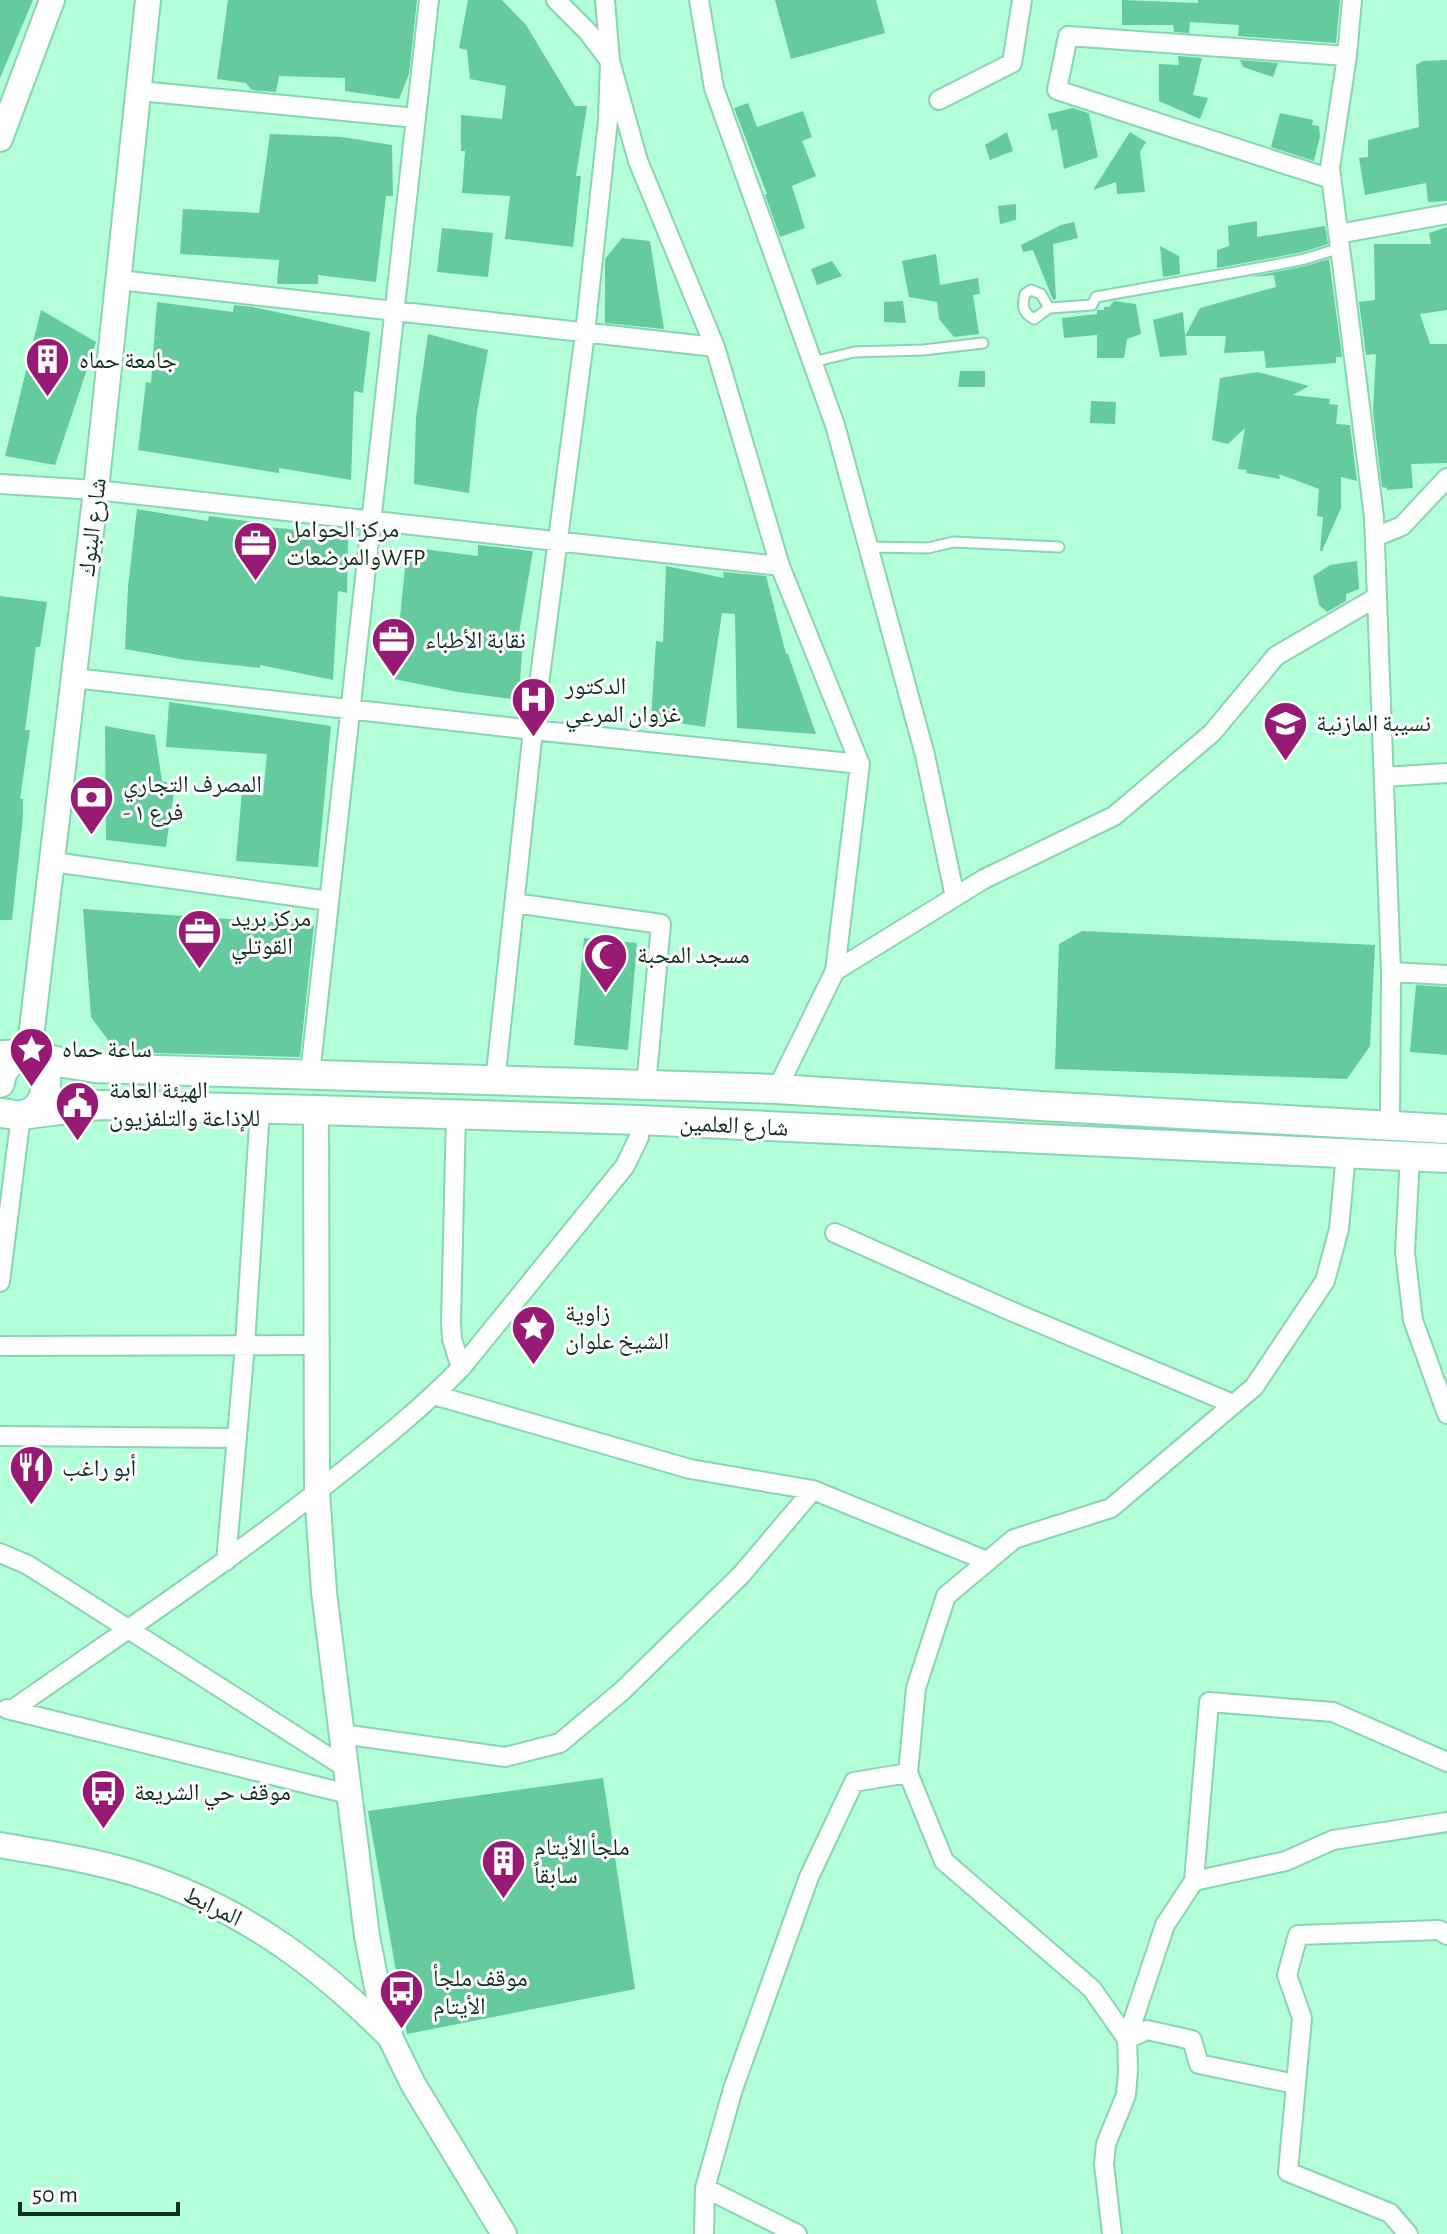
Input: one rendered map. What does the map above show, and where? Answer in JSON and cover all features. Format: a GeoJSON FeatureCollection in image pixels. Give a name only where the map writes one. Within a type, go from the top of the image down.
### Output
{"type":"FeatureCollection","features":[{"type":"Feature","properties":{"kind":"main road"},"geometry":{"type":"LineString","coordinates":[[0,139],[52,0]]}},
{"type":"Feature","properties":{"kind":"main road","name":"شارع البنوك"},"geometry":{"type":"LineString","coordinates":[[29,1054],[96,490],[148,0]]}},
{"type":"Feature","properties":{"kind":"main road"},"geometry":{"type":"LineString","coordinates":[[0,1083],[11,1061],[29,1054],[43,1068],[46,1088],[38,1106],[10,1114],[12,1111],[5,1104],[0,1089]]}},
{"type":"Feature","properties":{"kind":"main road","name":"شارع العلمين"},"geometry":{"type":"LineString","coordinates":[[0,1055],[29,1054],[95,1068],[777,1089],[1447,1129]]}},
{"type":"Feature","properties":{"kind":"main road","name":"شارع العلمين"},"geometry":{"type":"LineString","coordinates":[[10,1114],[99,1105],[456,1114],[1447,1158]]}},
{"type":"Feature","properties":{"kind":"main road"},"geometry":{"type":"LineString","coordinates":[[316,1110],[317,1492],[324,1592],[367,1936],[391,2039],[420,2098],[504,2234]]}},
{"type":"Feature","properties":{"kind":"main road","name":"المرابط"},"geometry":{"type":"LineString","coordinates":[[0,1845],[132,1872],[214,1905],[266,1934],[327,1977],[391,2039]]}},
{"type":"Feature","properties":{"kind":"street"},"geometry":{"type":"LineString","coordinates":[[310,1074],[429,0]]}},
{"type":"Feature","properties":{"kind":"street"},"geometry":{"type":"LineString","coordinates":[[556,0],[588,32],[610,61],[638,161],[715,347],[780,566],[860,764],[835,971],[777,1089]]}},
{"type":"Feature","properties":{"kind":"street"},"geometry":{"type":"LineString","coordinates":[[495,1082],[533,730],[585,333],[608,120],[610,61],[605,0]]}},
{"type":"Feature","properties":{"kind":"street"},"geometry":{"type":"LineString","coordinates":[[699,0],[714,88],[835,425],[925,755],[955,897]]}},
{"type":"Feature","properties":{"kind":"street"},"geometry":{"type":"LineString","coordinates":[[939,100],[1012,63],[1022,0]]}},
{"type":"Feature","properties":{"kind":"street"},"geometry":{"type":"LineString","coordinates":[[1352,0],[1330,168],[1374,517],[1391,972],[1390,1126]]}},
{"type":"Feature","properties":{"kind":"street"},"geometry":{"type":"LineString","coordinates":[[1331,179],[1057,90],[1068,36],[1347,56]]}},
{"type":"Feature","properties":{"kind":"street"},"geometry":{"type":"LineString","coordinates":[[140,91],[416,118]]}},
{"type":"Feature","properties":{"kind":"street"},"geometry":{"type":"LineString","coordinates":[[1339,241],[1447,214]]}},
{"type":"Feature","properties":{"kind":"street"},"geometry":{"type":"LineString","coordinates":[[119,280],[715,347]]}},
{"type":"Feature","properties":{"kind":"street"},"geometry":{"type":"LineString","coordinates":[[1375,537],[1402,526],[1447,478]]}},
{"type":"Feature","properties":{"kind":"street"},"geometry":{"type":"LineString","coordinates":[[0,484],[96,490],[780,566]]}},
{"type":"Feature","properties":{"kind":"street"},"geometry":{"type":"LineString","coordinates":[[835,971],[984,879],[1114,816],[1212,733],[1276,656],[1377,597]]}},
{"type":"Feature","properties":{"kind":"street"},"geometry":{"type":"LineString","coordinates":[[74,678],[860,764]]}},
{"type":"Feature","properties":{"kind":"street"},"geometry":{"type":"LineString","coordinates":[[1384,777],[1447,773]]}},
{"type":"Feature","properties":{"kind":"street"},"geometry":{"type":"LineString","coordinates":[[53,862],[329,901]]}},
{"type":"Feature","properties":{"kind":"street"},"geometry":{"type":"LineString","coordinates":[[514,903],[661,924],[646,1086]]}},
{"type":"Feature","properties":{"kind":"street"},"geometry":{"type":"LineString","coordinates":[[1391,972],[1447,975]]}},
{"type":"Feature","properties":{"kind":"street"},"geometry":{"type":"LineString","coordinates":[[226,1561],[245,1345],[260,1109]]}},
{"type":"Feature","properties":{"kind":"street"},"geometry":{"type":"LineString","coordinates":[[0,1282],[10,1114]]}},
{"type":"Feature","properties":{"kind":"street"},"geometry":{"type":"LineString","coordinates":[[456,1114],[451,1322],[452,1339],[461,1368]]}},
{"type":"Feature","properties":{"kind":"street"},"geometry":{"type":"LineString","coordinates":[[6,1708],[226,1561],[413,1415],[461,1368],[625,1166],[639,1137],[639,1120]]}},
{"type":"Feature","properties":{"kind":"street"},"geometry":{"type":"LineString","coordinates":[[1127,2039],[1092,1989],[944,1861],[908,1773],[916,1688],[946,1596],[1014,1539],[1111,1508],[1254,1387],[1325,1281],[1339,1229],[1346,1153]]}},
{"type":"Feature","properties":{"kind":"street"},"geometry":{"type":"LineString","coordinates":[[1410,1156],[1405,1252],[1413,1320],[1447,1414]]}},
{"type":"Feature","properties":{"kind":"street"},"geometry":{"type":"LineString","coordinates":[[835,1233],[1233,1404]]}},
{"type":"Feature","properties":{"kind":"street"},"geometry":{"type":"LineString","coordinates":[[0,1346],[316,1345]]}},
{"type":"Feature","properties":{"kind":"street"},"geometry":{"type":"LineString","coordinates":[[434,1395],[690,1469],[813,1490],[987,1561]]}},
{"type":"Feature","properties":{"kind":"street"},"geometry":{"type":"LineString","coordinates":[[0,1436],[236,1438]]}},
{"type":"Feature","properties":{"kind":"street"},"geometry":{"type":"LineString","coordinates":[[342,1734],[505,1757],[560,1743],[622,1691],[741,1575],[813,1490]]}},
{"type":"Feature","properties":{"kind":"street"},"geometry":{"type":"LineString","coordinates":[[0,1553],[28,1565],[129,1627],[346,1768]]}},
{"type":"Feature","properties":{"kind":"street"},"geometry":{"type":"LineString","coordinates":[[1112,2234],[1104,2164],[1106,2144],[1126,2095],[1127,2039],[1165,1925],[1194,1881],[1209,1702],[1333,1712],[1447,1762]]}},
{"type":"Feature","properties":{"kind":"street"},"geometry":{"type":"LineString","coordinates":[[6,1708],[348,1794]]}},
{"type":"Feature","properties":{"kind":"street"},"geometry":{"type":"LineString","coordinates":[[704,2234],[705,2188],[733,2089],[804,1891],[854,1782],[908,1773]]}},
{"type":"Feature","properties":{"kind":"street"},"geometry":{"type":"LineString","coordinates":[[1194,1881],[1286,1861],[1333,1840],[1447,1822]]}},
{"type":"Feature","properties":{"kind":"street"},"geometry":{"type":"LineString","coordinates":[[1408,2234],[1390,2213],[1288,2172],[1302,2018],[1287,1975],[1298,1935],[1439,1930],[1447,1935]]}},
{"type":"Feature","properties":{"kind":"street"},"geometry":{"type":"LineString","coordinates":[[1127,2039],[1147,2030],[1192,2040],[1199,2064],[1295,2084]]}},
{"type":"Feature","properties":{"kind":"street"},"geometry":{"type":"LineString","coordinates":[[705,2188],[797,2234]]}},
{"type":"Feature","properties":{"kind":"lane"},"geometry":{"type":"LineString","coordinates":[[1049,308],[1092,305],[1096,297],[1305,259],[1339,241]]}},
{"type":"Feature","properties":{"kind":"lane"},"geometry":{"type":"LineString","coordinates":[[813,362],[854,352],[923,350],[983,343]]}},
{"type":"Feature","properties":{"kind":"lane"},"geometry":{"type":"LineString","coordinates":[[868,547],[928,548],[953,542],[1059,547]]}},
{"type":"Feature","properties":{"kind":"building"},"geometry":{"type":"Polygon","coordinates":[[[0,0],[33,0],[0,78],[0,0]]]}},
{"type":"Feature","properties":{"kind":"building"},"geometry":{"type":"Polygon","coordinates":[[[228,0],[417,0],[409,74],[399,99],[345,91],[345,78],[279,76],[276,92],[252,90],[246,83],[217,79],[228,0]]]}},
{"type":"Feature","properties":{"kind":"building"},"geometry":{"type":"Polygon","coordinates":[[[468,0],[502,0],[526,25],[575,106],[587,106],[576,176],[581,176],[573,247],[505,239],[510,196],[462,193],[465,151],[461,151],[461,115],[502,119],[506,86],[470,79],[467,50],[459,48],[468,0]]]}},
{"type":"Feature","properties":{"kind":"building"},"geometry":{"type":"Polygon","coordinates":[[[775,0],[876,0],[885,33],[791,59],[775,0]]]}},
{"type":"Feature","properties":{"kind":"building"},"geometry":{"type":"Polygon","coordinates":[[[1122,0],[1198,3],[1198,0],[1340,0],[1336,43],[1238,36],[1239,25],[1190,22],[1189,33],[1174,32],[1173,25],[1122,25],[1122,0]]]}},
{"type":"Feature","properties":{"kind":"building"},"geometry":{"type":"Polygon","coordinates":[[[1178,56],[1202,58],[1193,95],[1208,98],[1200,119],[1159,101],[1159,64],[1179,65],[1178,56]]]}},
{"type":"Feature","properties":{"kind":"building"},"geometry":{"type":"Polygon","coordinates":[[[1240,60],[1278,63],[1273,77],[1243,67],[1240,60]]]}},
{"type":"Feature","properties":{"kind":"building"},"geometry":{"type":"Polygon","coordinates":[[[1447,60],[1447,201],[1428,202],[1426,183],[1365,195],[1359,158],[1368,157],[1368,140],[1419,127],[1416,65],[1423,61],[1447,60]]]}},
{"type":"Feature","properties":{"kind":"building"},"geometry":{"type":"Polygon","coordinates":[[[748,103],[757,127],[803,111],[812,137],[802,141],[816,176],[792,186],[805,228],[780,237],[734,108],[748,103]]]}},
{"type":"Feature","properties":{"kind":"building"},"geometry":{"type":"Polygon","coordinates":[[[1073,108],[1091,114],[1098,157],[1064,169],[1057,129],[1052,131],[1048,114],[1073,108]]]}},
{"type":"Feature","properties":{"kind":"building"},"geometry":{"type":"Polygon","coordinates":[[[1280,113],[1313,120],[1312,125],[1319,126],[1320,136],[1314,161],[1271,147],[1280,113]]]}},
{"type":"Feature","properties":{"kind":"building"},"geometry":{"type":"Polygon","coordinates":[[[1007,132],[1013,151],[990,160],[985,145],[1007,132]]]}},
{"type":"Feature","properties":{"kind":"building"},"geometry":{"type":"Polygon","coordinates":[[[1130,132],[1146,142],[1140,152],[1145,192],[1117,194],[1116,182],[1093,190],[1130,132]]]}},
{"type":"Feature","properties":{"kind":"building"},"geometry":{"type":"Polygon","coordinates":[[[270,134],[342,137],[392,145],[393,196],[386,196],[376,282],[318,275],[318,284],[277,284],[279,260],[180,254],[183,209],[259,213],[270,134]]]}},
{"type":"Feature","properties":{"kind":"building"},"geometry":{"type":"Polygon","coordinates":[[[1016,204],[1016,220],[1000,224],[998,206],[1016,204]]]}},
{"type":"Feature","properties":{"kind":"building"},"geometry":{"type":"Polygon","coordinates":[[[1257,221],[1257,237],[1325,226],[1328,244],[1303,252],[1217,268],[1217,250],[1229,246],[1228,226],[1257,221]]]}},
{"type":"Feature","properties":{"kind":"building"},"geometry":{"type":"Polygon","coordinates":[[[1074,222],[1078,238],[1053,244],[1056,299],[1053,300],[1033,250],[1023,252],[1021,245],[1061,225],[1074,222]]]}},
{"type":"Feature","properties":{"kind":"building"},"geometry":{"type":"Polygon","coordinates":[[[1447,227],[1447,310],[1420,314],[1430,344],[1447,344],[1447,463],[1411,464],[1413,488],[1387,490],[1382,487],[1373,412],[1376,354],[1366,355],[1359,302],[1375,300],[1374,244],[1431,244],[1429,233],[1447,227]]]}},
{"type":"Feature","properties":{"kind":"building"},"geometry":{"type":"Polygon","coordinates":[[[442,228],[493,233],[488,277],[437,272],[442,228]]]}},
{"type":"Feature","properties":{"kind":"building"},"geometry":{"type":"Polygon","coordinates":[[[622,238],[650,241],[664,329],[605,323],[605,259],[622,238]]]}},
{"type":"Feature","properties":{"kind":"building"},"geometry":{"type":"Polygon","coordinates":[[[1160,246],[1179,256],[1180,274],[1163,277],[1160,246]]]}},
{"type":"Feature","properties":{"kind":"building"},"geometry":{"type":"Polygon","coordinates":[[[936,254],[940,285],[978,278],[980,294],[973,295],[979,334],[954,337],[939,319],[937,302],[909,297],[902,261],[936,254]]]}},
{"type":"Feature","properties":{"kind":"building"},"geometry":{"type":"Polygon","coordinates":[[[1329,259],[1342,357],[1336,357],[1336,363],[1266,368],[1264,351],[1224,353],[1226,336],[1185,336],[1200,308],[1276,287],[1274,275],[1250,277],[1329,259]]]}},
{"type":"Feature","properties":{"kind":"building"},"geometry":{"type":"Polygon","coordinates":[[[832,261],[842,276],[817,285],[811,269],[832,261]]]}},
{"type":"Feature","properties":{"kind":"building"},"geometry":{"type":"Polygon","coordinates":[[[903,301],[906,323],[884,322],[884,302],[903,301]]]}},
{"type":"Feature","properties":{"kind":"building"},"geometry":{"type":"Polygon","coordinates":[[[1114,301],[1136,304],[1141,334],[1127,339],[1124,358],[1097,358],[1097,335],[1064,338],[1062,318],[1097,314],[1097,310],[1104,310],[1114,301]]]}},
{"type":"Feature","properties":{"kind":"building"},"geometry":{"type":"Polygon","coordinates":[[[157,302],[233,312],[234,305],[253,307],[370,332],[363,393],[354,391],[351,480],[279,468],[279,473],[138,450],[146,382],[151,383],[157,302]]]}},
{"type":"Feature","properties":{"kind":"building","name":"جامعة حماه"},"geometry":{"type":"Polygon","coordinates":[[[41,310],[96,342],[55,465],[5,456],[41,310]]]}},
{"type":"Feature","properties":{"kind":"building"},"geometry":{"type":"Polygon","coordinates":[[[1183,312],[1187,355],[1160,357],[1153,320],[1183,312]]]}},
{"type":"Feature","properties":{"kind":"building"},"geometry":{"type":"Polygon","coordinates":[[[428,334],[488,350],[477,412],[469,493],[414,484],[416,417],[428,334]]]}},
{"type":"Feature","properties":{"kind":"building"},"geometry":{"type":"Polygon","coordinates":[[[960,371],[985,371],[985,387],[958,387],[960,371]]]}},
{"type":"Feature","properties":{"kind":"building"},"geometry":{"type":"Polygon","coordinates":[[[1258,372],[1309,386],[1293,395],[1330,399],[1329,404],[1338,405],[1336,424],[1350,425],[1357,481],[1341,477],[1341,508],[1322,551],[1323,517],[1317,516],[1319,489],[1279,474],[1280,479],[1238,469],[1245,428],[1228,444],[1212,440],[1220,378],[1258,372]]]}},
{"type":"Feature","properties":{"kind":"building"},"geometry":{"type":"Polygon","coordinates":[[[1091,401],[1116,402],[1115,424],[1090,423],[1091,401]]]}},
{"type":"Feature","properties":{"kind":"building"},"geometry":{"type":"Polygon","coordinates":[[[137,509],[208,521],[209,516],[268,524],[267,527],[348,535],[347,593],[338,591],[333,680],[260,665],[260,668],[186,660],[125,649],[137,509]]]}},
{"type":"Feature","properties":{"kind":"building"},"geometry":{"type":"Polygon","coordinates":[[[478,545],[533,551],[519,633],[523,634],[519,700],[394,679],[407,547],[478,556],[478,545]]]}},
{"type":"Feature","properties":{"kind":"building"},"geometry":{"type":"Polygon","coordinates":[[[1357,561],[1359,589],[1346,594],[1346,601],[1327,612],[1319,605],[1313,576],[1330,565],[1357,561]]]}},
{"type":"Feature","properties":{"kind":"building"},"geometry":{"type":"Polygon","coordinates":[[[666,566],[724,578],[723,572],[766,576],[786,654],[816,734],[737,728],[735,614],[722,613],[705,727],[651,719],[656,641],[663,642],[666,566]]]}},
{"type":"Feature","properties":{"kind":"building"},"geometry":{"type":"Polygon","coordinates":[[[0,596],[47,602],[40,647],[36,647],[25,730],[30,730],[20,799],[23,799],[23,816],[12,920],[0,920],[0,596]]]}},
{"type":"Feature","properties":{"kind":"building"},"geometry":{"type":"Polygon","coordinates":[[[169,702],[331,726],[318,867],[236,861],[242,791],[263,796],[267,754],[166,747],[169,702]]]}},
{"type":"Feature","properties":{"kind":"building"},"geometry":{"type":"Polygon","coordinates":[[[105,726],[155,735],[162,781],[175,785],[166,847],[106,840],[105,726]]]}},
{"type":"Feature","properties":{"kind":"building","name":"مركز بريد القوتلي"},"geometry":{"type":"Polygon","coordinates":[[[83,909],[314,925],[300,1057],[117,1052],[91,1017],[83,909]]]}},
{"type":"Feature","properties":{"kind":"building"},"geometry":{"type":"Polygon","coordinates":[[[1082,931],[1375,945],[1370,1046],[1347,1079],[1055,1069],[1059,944],[1082,931]]]}},
{"type":"Feature","properties":{"kind":"building","name":"مسجد المحبة"},"geometry":{"type":"Polygon","coordinates":[[[584,938],[637,943],[628,1050],[574,1045],[584,938]]]}},
{"type":"Feature","properties":{"kind":"building"},"geometry":{"type":"Polygon","coordinates":[[[1416,985],[1447,987],[1447,1055],[1410,1052],[1416,985]]]}},
{"type":"Feature","properties":{"kind":"building","name":"ملجأ الأيتام سابقاً"},"geometry":{"type":"Polygon","coordinates":[[[603,1778],[635,1989],[407,2034],[368,1811],[603,1778]]]}},
{"type":"Feature","properties":{"kind":"place","name":"جامعة حماه"},"geometry":{"type":"Point","coordinates":[48,399]}},
{"type":"Feature","properties":{"kind":"place","name":"مركز الحوامل والمرضعاتWFP"},"geometry":{"type":"Point","coordinates":[255,582]}},
{"type":"Feature","properties":{"kind":"place","name":"نقابة الأطباء"},"geometry":{"type":"Point","coordinates":[394,679]}},
{"type":"Feature","properties":{"kind":"place","name":"الدكتور غزوان المرعي"},"geometry":{"type":"Point","coordinates":[534,739]}},
{"type":"Feature","properties":{"kind":"place","name":"نسيبة المازنية"},"geometry":{"type":"Point","coordinates":[1285,762]}},
{"type":"Feature","properties":{"kind":"place","name":"المصرف التجاري - فرع ١"},"geometry":{"type":"Point","coordinates":[92,837]}},
{"type":"Feature","properties":{"kind":"place","name":"مركز بريد القوتلي"},"geometry":{"type":"Point","coordinates":[200,971]}},
{"type":"Feature","properties":{"kind":"place","name":"مسجد المحبة"},"geometry":{"type":"Point","coordinates":[606,994]}},
{"type":"Feature","properties":{"kind":"place","name":"ساعة حماه"},"geometry":{"type":"Point","coordinates":[31,1088]}},
{"type":"Feature","properties":{"kind":"place","name":"الهيئة العامة للإذاعة والتلفزيون"},"geometry":{"type":"Point","coordinates":[78,1143]}},
{"type":"Feature","properties":{"kind":"place","name":"زاوية الشيخ علوان"},"geometry":{"type":"Point","coordinates":[534,1366]}},
{"type":"Feature","properties":{"kind":"place","name":"أبو راغب"},"geometry":{"type":"Point","coordinates":[31,1507]}},
{"type":"Feature","properties":{"kind":"place","name":"موقف حي الشريعة"},"geometry":{"type":"Point","coordinates":[103,1831]}},
{"type":"Feature","properties":{"kind":"place","name":"ملجأ الأيتام سابقاً"},"geometry":{"type":"Point","coordinates":[503,1900]}},
{"type":"Feature","properties":{"kind":"place","name":"موقف ملجأ الأيتام"},"geometry":{"type":"Point","coordinates":[402,2031]}}]}
